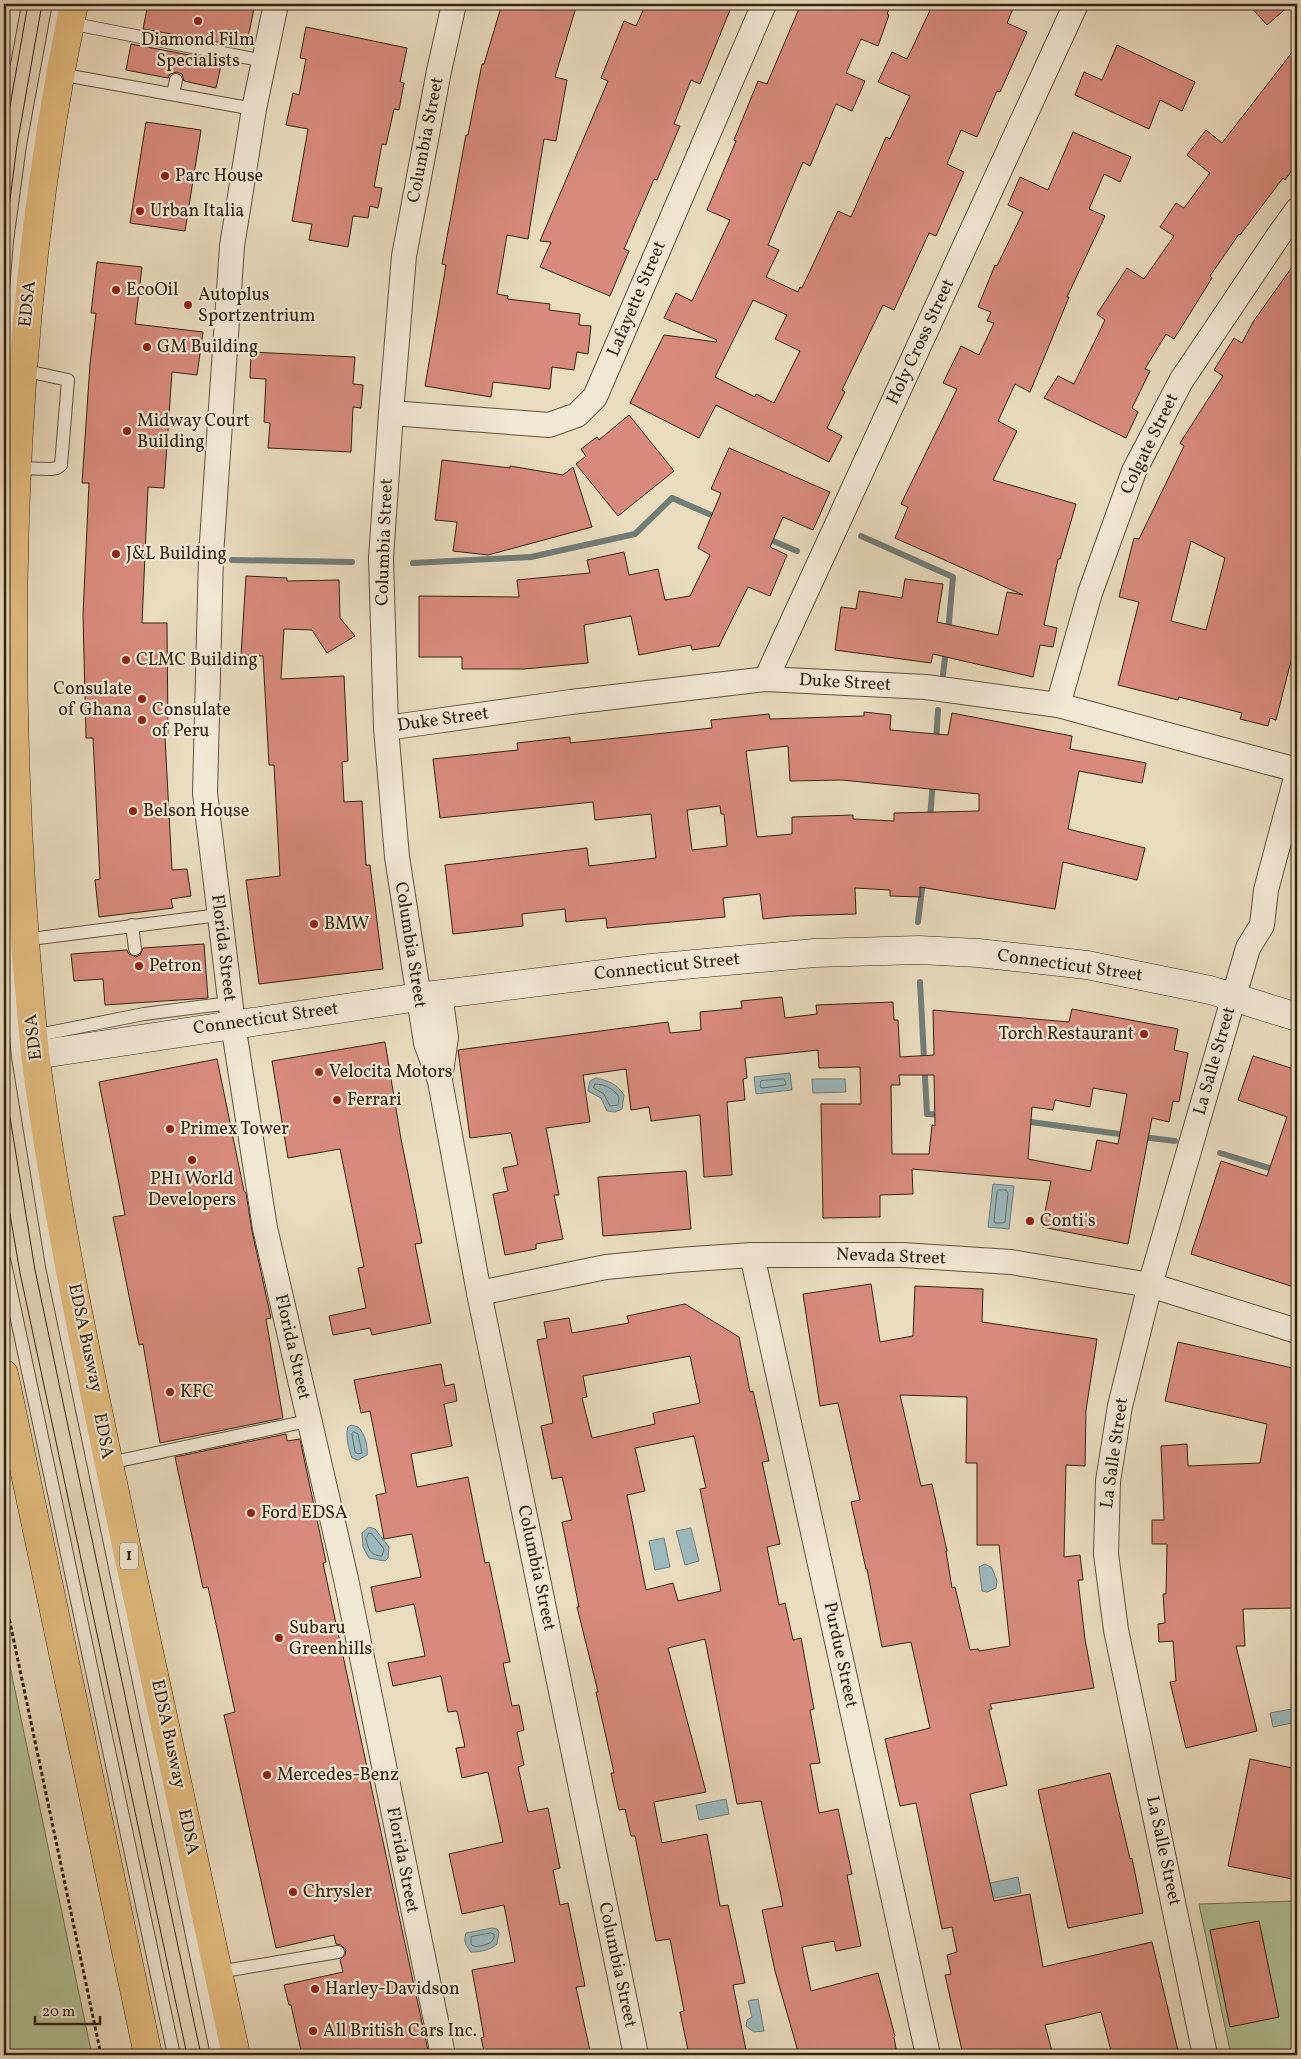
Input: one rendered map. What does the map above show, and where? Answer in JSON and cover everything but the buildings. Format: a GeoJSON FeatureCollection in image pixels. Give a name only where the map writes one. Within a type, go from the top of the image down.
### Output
{"type":"FeatureCollection","features":[{"type":"Feature","properties":{"kind":"highway","name":"EDSA"},"geometry":{"type":"LineString","coordinates":[[67,10],[36,231],[22,370],[15,468],[11,599],[12,749],[23,940],[34,1046],[69,1265],[109,1463],[236,2055]]}},
{"type":"Feature","properties":{"kind":"highway"},"geometry":{"type":"LineString","coordinates":[[4,1374],[148,2055]]}},
{"type":"Feature","properties":{"kind":"street","name":"Florida Street"},"geometry":{"type":"LineString","coordinates":[[276,4],[254,109],[232,246],[211,556],[206,793],[231,1013],[265,1228],[308,1421],[346,1578],[411,1939],[443,2055]]}},
{"type":"Feature","properties":{"kind":"street","name":"Columbia Street"},"geometry":{"type":"LineString","coordinates":[[454,4],[439,70],[404,256],[381,558],[386,728],[397,857],[429,996],[426,1043],[440,1081],[479,1293],[636,2055]]}},
{"type":"Feature","properties":{"kind":"street","name":"Lafayette Street"},"geometry":{"type":"LineString","coordinates":[[391,413],[548,425],[577,414],[595,397],[764,4]]}},
{"type":"Feature","properties":{"kind":"street","name":"Holy Cross Street"},"geometry":{"type":"LineString","coordinates":[[766,679],[1076,4]]}},
{"type":"Feature","properties":{"kind":"street","name":"Colgate Street"},"geometry":{"type":"LineString","coordinates":[[1058,705],[1090,592],[1134,471],[1181,381],[1297,210]]}},
{"type":"Feature","properties":{"kind":"street","name":"Duke Street"},"geometry":{"type":"LineString","coordinates":[[386,728],[571,702],[766,679],[926,687],[1058,705],[1297,770]]}},
{"type":"Feature","properties":{"kind":"street","name":"La Salle Street"},"geometry":{"type":"LineString","coordinates":[[1205,2055],[1116,1630],[1106,1554],[1108,1481],[1120,1406],[1150,1285],[1248,948],[1262,925],[1266,890],[1297,774]]}},
{"type":"Feature","properties":{"kind":"street","name":"Connecticut Street"},"geometry":{"type":"LineString","coordinates":[[34,1046],[144,1018],[231,1013],[429,996],[652,968],[815,953],[919,950],[978,953],[1087,965],[1233,997],[1297,1017]]}},
{"type":"Feature","properties":{"kind":"street","name":"Nevada Street"},"geometry":{"type":"LineString","coordinates":[[479,1293],[606,1267],[752,1255],[902,1255],[1011,1262],[1150,1285],[1297,1331]]}},
{"type":"Feature","properties":{"kind":"street","name":"Purdue Street"},"geometry":{"type":"LineString","coordinates":[[752,1255],[928,2055]]}},
{"type":"Feature","properties":{"kind":"lane"},"geometry":{"type":"LineString","coordinates":[[4,63],[15,4]]}},
{"type":"Feature","properties":{"kind":"lane"},"geometry":{"type":"LineString","coordinates":[[4,435],[20,242],[33,146],[67,10],[182,50],[264,62]]}},
{"type":"Feature","properties":{"kind":"lane"},"geometry":{"type":"LineString","coordinates":[[59,74],[254,109]]}},
{"type":"Feature","properties":{"kind":"lane"},"geometry":{"type":"LineString","coordinates":[[173,94],[176,80]]}},
{"type":"Feature","properties":{"kind":"lane"},"geometry":{"type":"LineString","coordinates":[[15,468],[52,469],[61,465],[68,380],[22,370]]}},
{"type":"Feature","properties":{"kind":"lane","name":"EDSA Busway"},"geometry":{"type":"LineString","coordinates":[[4,887],[18,1057],[52,1266],[217,2055]]}},
{"type":"Feature","properties":{"kind":"lane"},"geometry":{"type":"LineString","coordinates":[[23,940],[219,915]]}},
{"type":"Feature","properties":{"kind":"lane"},"geometry":{"type":"LineString","coordinates":[[132,925],[135,949]]}},
{"type":"Feature","properties":{"kind":"lane"},"geometry":{"type":"LineString","coordinates":[[4,1259],[174,2055]]}},
{"type":"Feature","properties":{"kind":"lane"},"geometry":{"type":"LineString","coordinates":[[109,1463],[308,1421]]}},
{"type":"Feature","properties":{"kind":"lane"},"geometry":{"type":"LineString","coordinates":[[218,1972],[338,1952]]}},
{"type":"Feature","properties":{"kind":"path"},"geometry":{"type":"LineString","coordinates":[[4,1594],[102,2055]]}},
{"type":"Feature","properties":{"kind":"green space"},"geometry":{"type":"Polygon","coordinates":[[[4,1638],[92,2055],[4,2055],[4,1638]]]}},
{"type":"Feature","properties":{"kind":"green space"},"geometry":{"type":"Polygon","coordinates":[[[1297,1901],[1297,2055],[1231,2055],[1199,1904],[1297,1901]]]}},
{"type":"Feature","properties":{"kind":"water"},"geometry":{"type":"Polygon","coordinates":[[[790,1073],[792,1090],[756,1094],[754,1077],[790,1073]]]}},
{"type":"Feature","properties":{"kind":"water"},"geometry":{"type":"Polygon","coordinates":[[[596,1078],[605,1080],[619,1088],[624,1095],[622,1109],[615,1112],[607,1111],[601,1098],[588,1091],[590,1081],[596,1078]]]}},
{"type":"Feature","properties":{"kind":"water"},"geometry":{"type":"Polygon","coordinates":[[[812,1079],[845,1079],[846,1092],[813,1093],[812,1079]]]}},
{"type":"Feature","properties":{"kind":"water"},"geometry":{"type":"Polygon","coordinates":[[[993,1184],[1014,1186],[1009,1229],[988,1227],[993,1184]]]}},
{"type":"Feature","properties":{"kind":"water"},"geometry":{"type":"Polygon","coordinates":[[[351,1425],[358,1427],[364,1436],[366,1444],[367,1455],[358,1460],[352,1458],[348,1443],[347,1430],[351,1425]]]}},
{"type":"Feature","properties":{"kind":"water"},"geometry":{"type":"Polygon","coordinates":[[[369,1527],[375,1529],[389,1547],[388,1558],[385,1561],[369,1558],[363,1547],[362,1533],[369,1527]]]}},
{"type":"Feature","properties":{"kind":"water"},"geometry":{"type":"Polygon","coordinates":[[[691,1528],[699,1561],[685,1565],[676,1531],[691,1528]]]}},
{"type":"Feature","properties":{"kind":"water"},"geometry":{"type":"Polygon","coordinates":[[[664,1538],[670,1567],[655,1570],[649,1541],[664,1538]]]}},
{"type":"Feature","properties":{"kind":"water"},"geometry":{"type":"Polygon","coordinates":[[[985,1564],[992,1568],[997,1581],[996,1588],[987,1592],[982,1591],[979,1567],[985,1564]]]}},
{"type":"Feature","properties":{"kind":"water"},"geometry":{"type":"Polygon","coordinates":[[[1297,1708],[1297,1722],[1273,1727],[1270,1713],[1297,1708]]]}},
{"type":"Feature","properties":{"kind":"water"},"geometry":{"type":"Polygon","coordinates":[[[726,1799],[729,1814],[699,1820],[696,1805],[726,1799]]]}},
{"type":"Feature","properties":{"kind":"water"},"geometry":{"type":"Polygon","coordinates":[[[1018,1877],[1021,1893],[989,1899],[986,1884],[1018,1877]]]}},
{"type":"Feature","properties":{"kind":"water"},"geometry":{"type":"Polygon","coordinates":[[[492,1928],[497,1929],[499,1932],[497,1944],[485,1950],[471,1952],[466,1943],[466,1933],[492,1928]]]}},
{"type":"Feature","properties":{"kind":"water"},"geometry":{"type":"Polygon","coordinates":[[[758,1999],[764,2031],[754,2032],[746,2026],[747,2020],[752,2017],[748,2001],[758,1999]]]}},
{"type":"Feature","properties":{"kind":"waterway"},"geometry":{"type":"LineString","coordinates":[[413,563],[531,557],[635,534],[672,498],[718,518]]}},
{"type":"Feature","properties":{"kind":"waterway"},"geometry":{"type":"LineString","coordinates":[[861,536],[953,577],[948,632]]}},
{"type":"Feature","properties":{"kind":"waterway"},"geometry":{"type":"LineString","coordinates":[[766,538],[797,551]]}},
{"type":"Feature","properties":{"kind":"waterway"},"geometry":{"type":"LineString","coordinates":[[232,560],[352,562]]}},
{"type":"Feature","properties":{"kind":"waterway"},"geometry":{"type":"LineString","coordinates":[[943,675],[946,649]]}},
{"type":"Feature","properties":{"kind":"waterway"},"geometry":{"type":"LineString","coordinates":[[936,741],[938,710]]}},
{"type":"Feature","properties":{"kind":"waterway"},"geometry":{"type":"LineString","coordinates":[[930,818],[933,781]]}},
{"type":"Feature","properties":{"kind":"waterway"},"geometry":{"type":"LineString","coordinates":[[918,922],[923,881]]}},
{"type":"Feature","properties":{"kind":"waterway"},"geometry":{"type":"LineString","coordinates":[[920,982],[927,1114],[943,1115]]}},
{"type":"Feature","properties":{"kind":"waterway"},"geometry":{"type":"LineString","coordinates":[[1023,1121],[1127,1135]]}},
{"type":"Feature","properties":{"kind":"waterway"},"geometry":{"type":"LineString","coordinates":[[1142,1137],[1175,1141]]}},
{"type":"Feature","properties":{"kind":"waterway"},"geometry":{"type":"LineString","coordinates":[[1220,1153],[1276,1170]]}},
{"type":"Feature","properties":{"kind":"tram line"},"geometry":{"type":"LineString","coordinates":[[4,140],[28,4]]}},
{"type":"Feature","properties":{"kind":"tram line"},"geometry":{"type":"LineString","coordinates":[[4,246],[17,145],[42,4]]}},
{"type":"Feature","properties":{"kind":"tram line"},"geometry":{"type":"LineString","coordinates":[[4,1081],[35,1270],[201,2055]]}},
{"type":"Feature","properties":{"kind":"tram line"},"geometry":{"type":"LineString","coordinates":[[4,1179],[20,1273],[187,2055]]}},
{"type":"Feature","properties":{"kind":"place","name":"Diamond Film Specialists"},"geometry":{"type":"Point","coordinates":[198,21]}},
{"type":"Feature","properties":{"kind":"place","name":"Parc House"},"geometry":{"type":"Point","coordinates":[165,176]}},
{"type":"Feature","properties":{"kind":"place","name":"Urban Italia"},"geometry":{"type":"Point","coordinates":[140,211]}},
{"type":"Feature","properties":{"kind":"place","name":"EcoOil"},"geometry":{"type":"Point","coordinates":[116,290]}},
{"type":"Feature","properties":{"kind":"place","name":"Autoplus Sportzentrium"},"geometry":{"type":"Point","coordinates":[188,305]}},
{"type":"Feature","properties":{"kind":"place","name":"GM Building"},"geometry":{"type":"Point","coordinates":[147,347]}},
{"type":"Feature","properties":{"kind":"place","name":"Midway Court Building"},"geometry":{"type":"Point","coordinates":[127,431]}},
{"type":"Feature","properties":{"kind":"place","name":"J&L Building"},"geometry":{"type":"Point","coordinates":[116,554]}},
{"type":"Feature","properties":{"kind":"place","name":"CLMC Building"},"geometry":{"type":"Point","coordinates":[126,660]}},
{"type":"Feature","properties":{"kind":"place","name":"Consulate of Ghana"},"geometry":{"type":"Point","coordinates":[142,699]}},
{"type":"Feature","properties":{"kind":"place","name":"Consulate of Peru"},"geometry":{"type":"Point","coordinates":[142,720]}},
{"type":"Feature","properties":{"kind":"place","name":"Belson House"},"geometry":{"type":"Point","coordinates":[133,811]}},
{"type":"Feature","properties":{"kind":"place","name":"BMW"},"geometry":{"type":"Point","coordinates":[314,924]}},
{"type":"Feature","properties":{"kind":"place","name":"Petron"},"geometry":{"type":"Point","coordinates":[139,966]}},
{"type":"Feature","properties":{"kind":"place","name":"Torch Restaurant"},"geometry":{"type":"Point","coordinates":[1144,1034]}},
{"type":"Feature","properties":{"kind":"place","name":"Velocita Motors"},"geometry":{"type":"Point","coordinates":[319,1072]}},
{"type":"Feature","properties":{"kind":"place","name":"Ferrari"},"geometry":{"type":"Point","coordinates":[337,1100]}},
{"type":"Feature","properties":{"kind":"place","name":"Primex Tower"},"geometry":{"type":"Point","coordinates":[170,1129]}},
{"type":"Feature","properties":{"kind":"place","name":"PH1 World Developers"},"geometry":{"type":"Point","coordinates":[192,1160]}},
{"type":"Feature","properties":{"kind":"place","name":"Conti's"},"geometry":{"type":"Point","coordinates":[1030,1221]}},
{"type":"Feature","properties":{"kind":"place","name":"KFC"},"geometry":{"type":"Point","coordinates":[170,1392]}},
{"type":"Feature","properties":{"kind":"place","name":"Ford EDSA"},"geometry":{"type":"Point","coordinates":[251,1513]}},
{"type":"Feature","properties":{"kind":"place","name":"Subaru Greenhills"},"geometry":{"type":"Point","coordinates":[279,1638]}},
{"type":"Feature","properties":{"kind":"place","name":"Mercedes-Benz"},"geometry":{"type":"Point","coordinates":[267,1775]}},
{"type":"Feature","properties":{"kind":"place","name":"Chrysler"},"geometry":{"type":"Point","coordinates":[293,1892]}},
{"type":"Feature","properties":{"kind":"place","name":"Harley-Davidson"},"geometry":{"type":"Point","coordinates":[315,1989]}},
{"type":"Feature","properties":{"kind":"place","name":"All British Cars Inc."},"geometry":{"type":"Point","coordinates":[313,2031]}}]}
